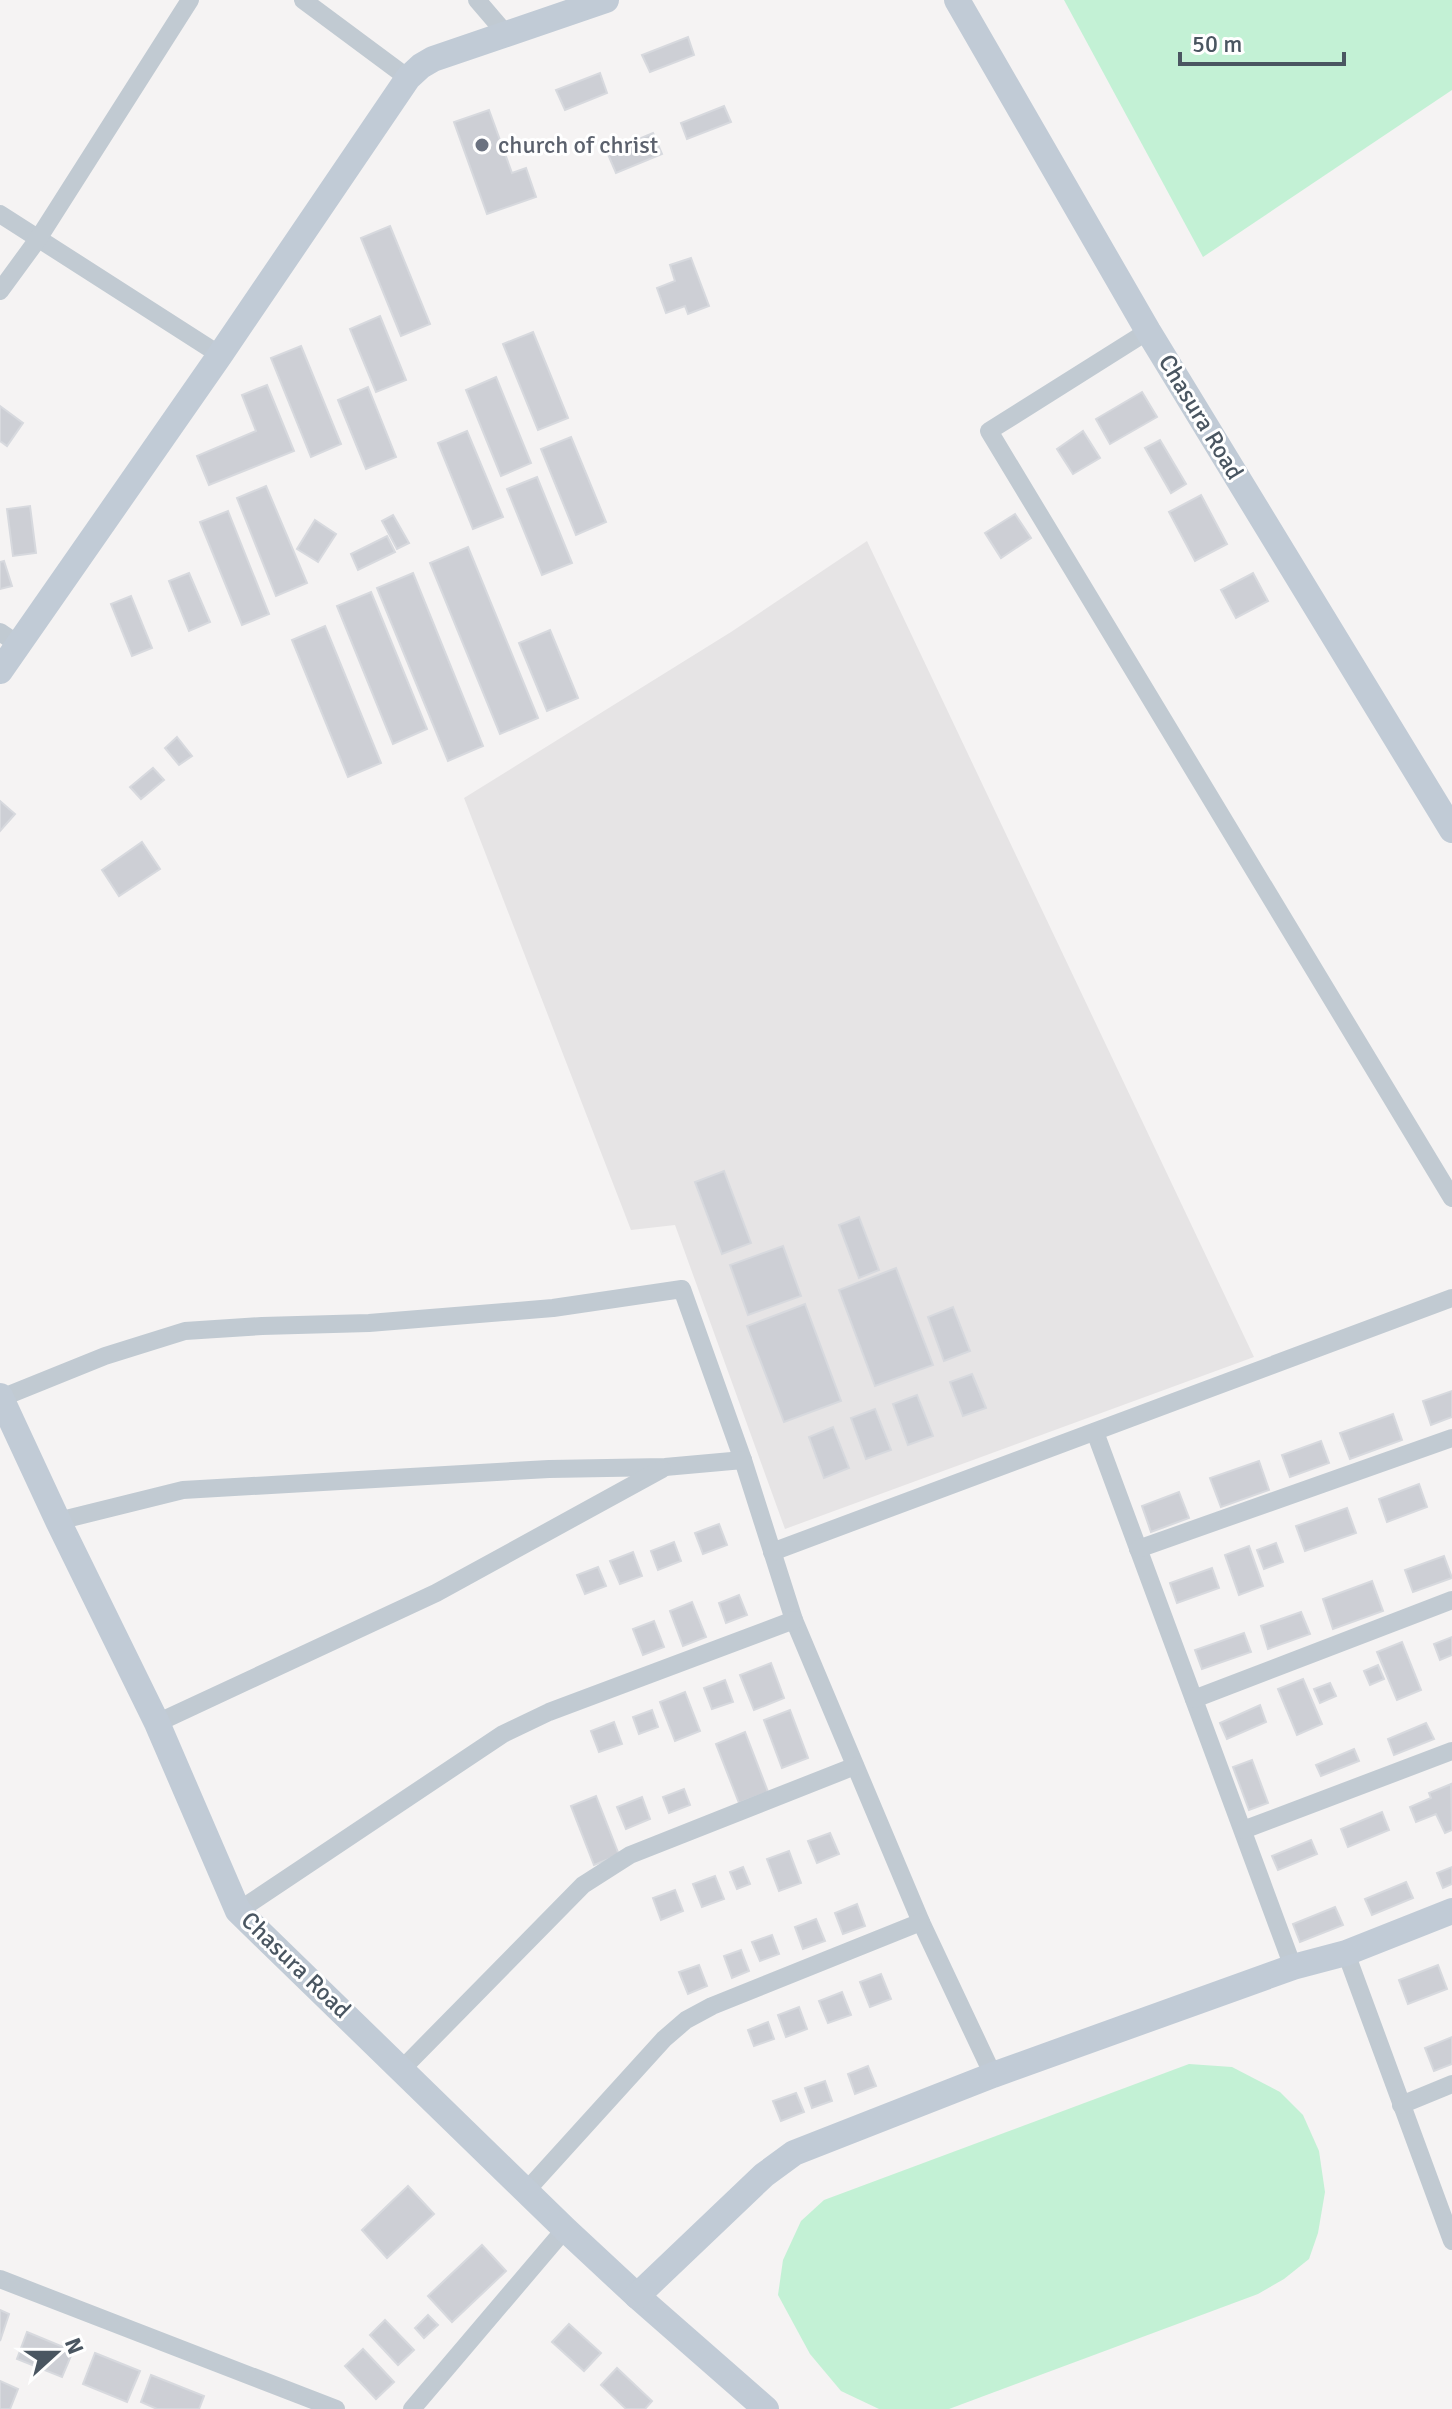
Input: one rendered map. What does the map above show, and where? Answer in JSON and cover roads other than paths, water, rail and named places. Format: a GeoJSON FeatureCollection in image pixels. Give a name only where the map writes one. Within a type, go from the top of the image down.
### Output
{"type":"FeatureCollection","features":[{"type":"Feature","properties":{"kind":"street"},"geometry":{"type":"LineString","coordinates":[[0,291],[38,239],[190,0]]}},
{"type":"Feature","properties":{"kind":"street"},"geometry":{"type":"LineString","coordinates":[[303,0],[408,78]]}},
{"type":"Feature","properties":{"kind":"street"},"geometry":{"type":"LineString","coordinates":[[477,0],[507,35]]}},
{"type":"Feature","properties":{"kind":"street"},"geometry":{"type":"LineString","coordinates":[[0,671],[10,638],[220,355],[408,78],[433,59],[606,0]]}},
{"type":"Feature","properties":{"kind":"street","name":"Chasura Road"},"geometry":{"type":"LineString","coordinates":[[957,0],[1148,331],[1452,830]]}},
{"type":"Feature","properties":{"kind":"street"},"geometry":{"type":"LineString","coordinates":[[0,214],[220,355]]}},
{"type":"Feature","properties":{"kind":"street"},"geometry":{"type":"LineString","coordinates":[[1148,331],[989,431],[1452,1198]]}},
{"type":"Feature","properties":{"kind":"street"},"geometry":{"type":"LineString","coordinates":[[1,1397],[105,1356],[185,1331],[369,1323],[553,1308],[682,1289],[743,1460],[794,1620],[921,1922],[993,2075]]}},
{"type":"Feature","properties":{"kind":"street"},"geometry":{"type":"LineString","coordinates":[[772,1552],[1452,1298]]}},
{"type":"Feature","properties":{"kind":"street","name":"Chasura Road"},"geometry":{"type":"LineString","coordinates":[[1,1397],[157,1723],[238,1911],[403,2068],[565,2229],[766,2409]]}},
{"type":"Feature","properties":{"kind":"street"},"geometry":{"type":"LineString","coordinates":[[1095,1432],[1293,1967]]}},
{"type":"Feature","properties":{"kind":"street"},"geometry":{"type":"LineString","coordinates":[[1138,1549],[1452,1438]]}},
{"type":"Feature","properties":{"kind":"street"},"geometry":{"type":"LineString","coordinates":[[58,1521],[183,1490],[549,1469],[665,1467],[743,1460]]}},
{"type":"Feature","properties":{"kind":"street"},"geometry":{"type":"LineString","coordinates":[[157,1723],[436,1593],[665,1467]]}},
{"type":"Feature","properties":{"kind":"street"},"geometry":{"type":"LineString","coordinates":[[1194,1699],[1452,1600]]}},
{"type":"Feature","properties":{"kind":"street"},"geometry":{"type":"LineString","coordinates":[[238,1911],[503,1734],[549,1712],[794,1620]]}},
{"type":"Feature","properties":{"kind":"street"},"geometry":{"type":"LineString","coordinates":[[1243,1830],[1452,1751]]}},
{"type":"Feature","properties":{"kind":"street"},"geometry":{"type":"LineString","coordinates":[[403,2068],[583,1885],[608,1867],[630,1855],[855,1766]]}},
{"type":"Feature","properties":{"kind":"street"},"geometry":{"type":"LineString","coordinates":[[637,2296],[764,2175],[794,2153],[993,2075],[1293,1967],[1346,1953],[1452,1911]]}},
{"type":"Feature","properties":{"kind":"street"},"geometry":{"type":"LineString","coordinates":[[527,2190],[664,2039],[686,2020],[712,2006],[921,1922]]}},
{"type":"Feature","properties":{"kind":"street"},"geometry":{"type":"LineString","coordinates":[[1346,1953],[1452,2241]]}},
{"type":"Feature","properties":{"kind":"street"},"geometry":{"type":"LineString","coordinates":[[1401,2105],[1452,2084]]}},
{"type":"Feature","properties":{"kind":"street"},"geometry":{"type":"LineString","coordinates":[[412,2409],[565,2229]]}},
{"type":"Feature","properties":{"kind":"street"},"geometry":{"type":"LineString","coordinates":[[0,2279],[336,2409]]}},
{"type":"Feature","properties":{"kind":"place","name":"church of christ"},"geometry":{"type":"Point","coordinates":[482,145]}}]}
